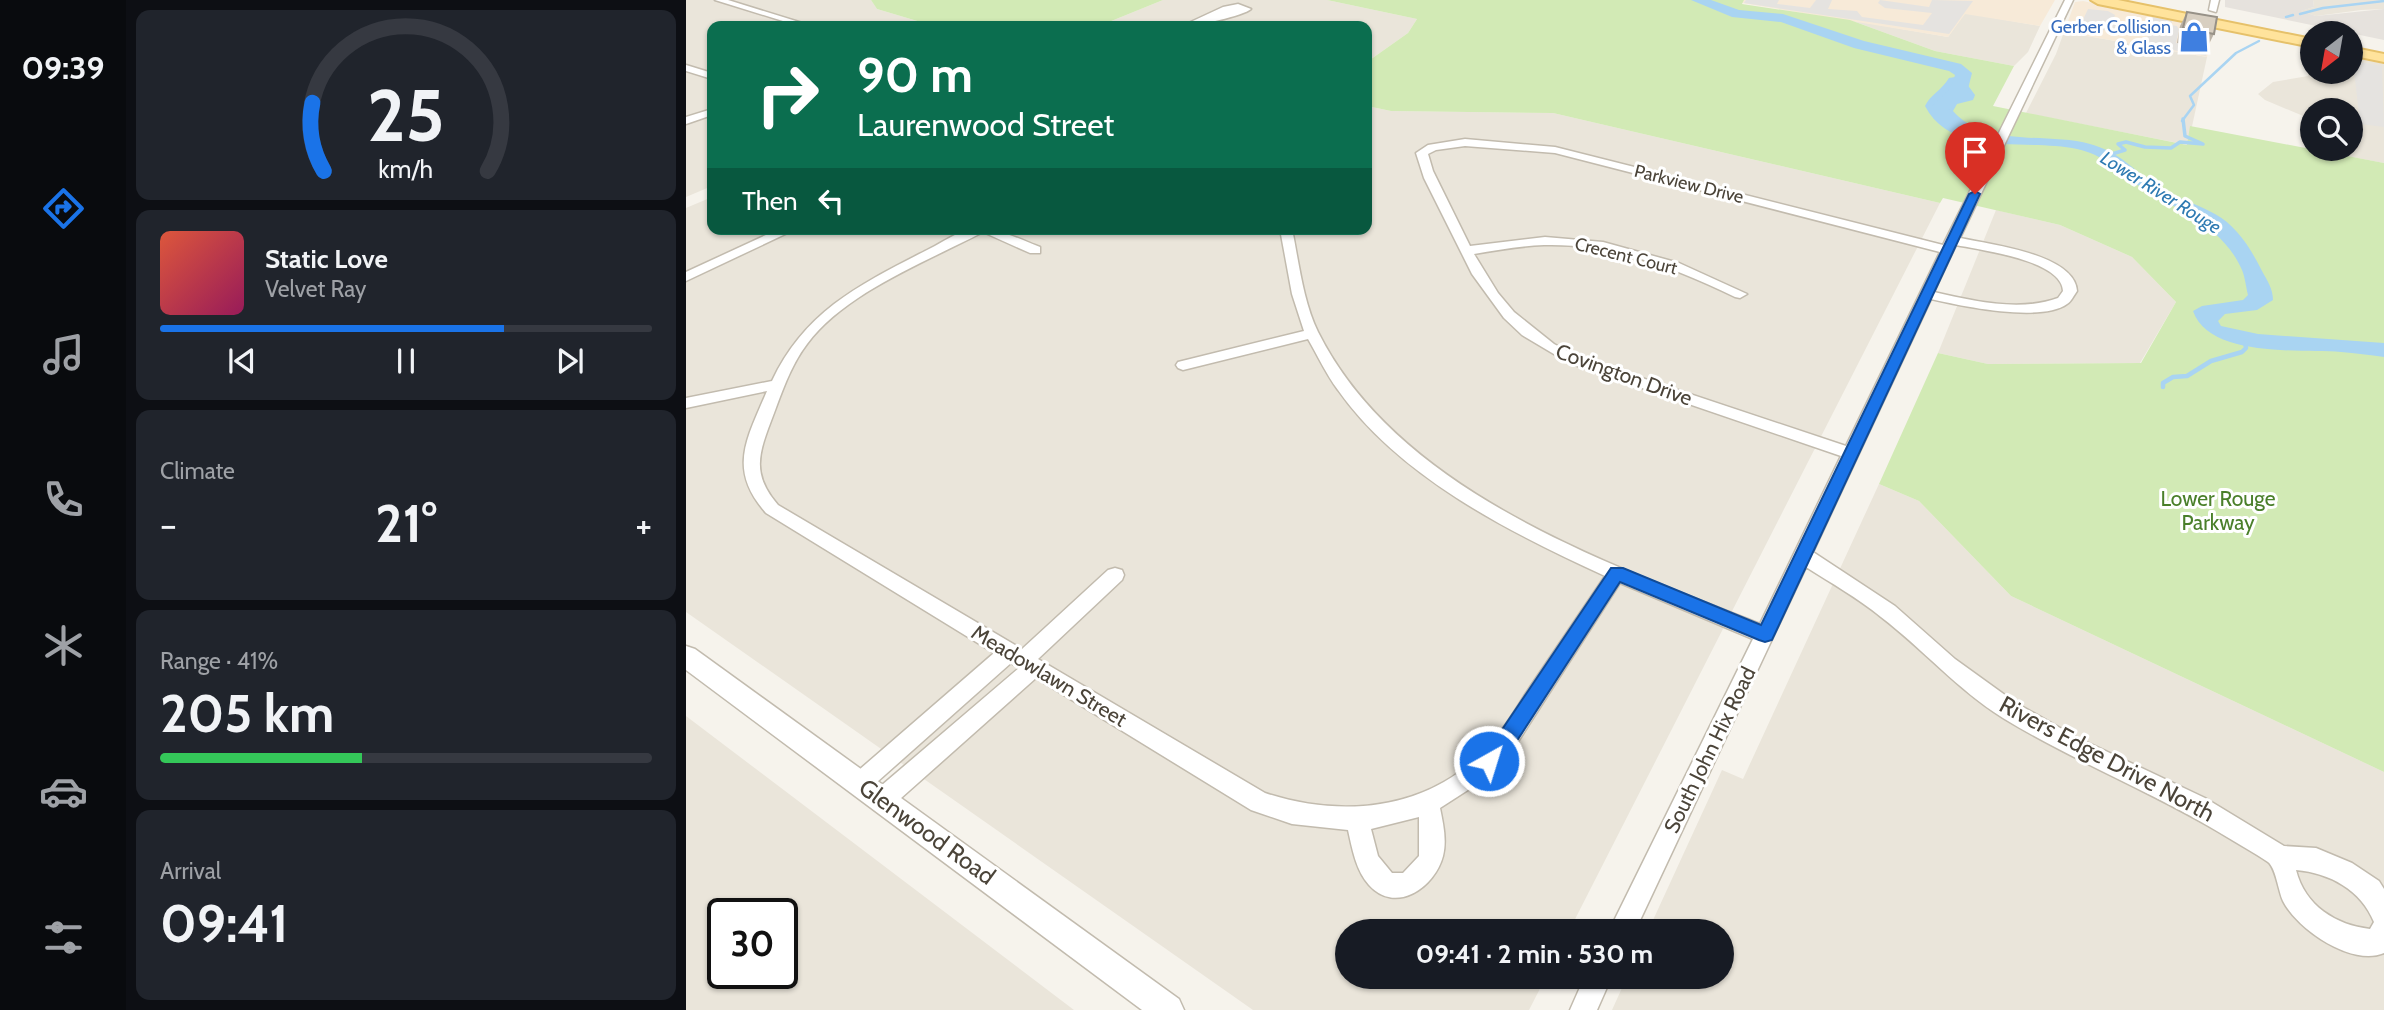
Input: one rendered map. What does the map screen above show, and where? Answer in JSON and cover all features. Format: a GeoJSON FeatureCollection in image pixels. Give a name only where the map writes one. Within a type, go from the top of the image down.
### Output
{"type":"FeatureCollection","features":[{"type":"Feature","properties":{"kind":"main road"},"geometry":{"type":"LineString","coordinates":[[2098,0],[2271,35],[2300,36]]}},
{"type":"Feature","properties":{"kind":"main road"},"geometry":{"type":"LineString","coordinates":[[2162,0],[2214,5],[2300,30]]}},
{"type":"Feature","properties":{"kind":"main road"},"geometry":{"type":"LineString","coordinates":[[2271,35],[2295,32],[2287,24]]}},
{"type":"Feature","properties":{"kind":"main road"},"geometry":{"type":"LineString","coordinates":[[2363,40],[2384,44]]}},
{"type":"Feature","properties":{"kind":"main road"},"geometry":{"type":"LineString","coordinates":[[2363,54],[2384,58]]}},
{"type":"Feature","properties":{"kind":"street"},"geometry":{"type":"LineString","coordinates":[[719,0],[791,21]]}},
{"type":"Feature","properties":{"kind":"street","name":"South John Hix Road"},"geometry":{"type":"LineString","coordinates":[[1628,919],[1999,140],[2069,0]]}},
{"type":"Feature","properties":{"kind":"street"},"geometry":{"type":"LineString","coordinates":[[1198,21],[1205,18]]}},
{"type":"Feature","properties":{"kind":"street"},"geometry":{"type":"LineString","coordinates":[[686,68],[707,74]]}},
{"type":"Feature","properties":{"kind":"street"},"geometry":{"type":"LineString","coordinates":[[686,121],[707,113]]}},
{"type":"Feature","properties":{"kind":"street","name":"Parkview Drive"},"geometry":{"type":"LineString","coordinates":[[1427,149],[1454,143],[1523,145],[1555,150],[1951,245],[2045,264],[2065,277],[2070,286],[2067,299],[2054,304],[2011,308],[1975,305],[1927,295]]}},
{"type":"Feature","properties":{"kind":"street","name":"Covington Drive"},"geometry":{"type":"LineString","coordinates":[[1427,149],[1422,153],[1422,158],[1474,267],[1508,316],[1524,332],[1545,346],[1574,359],[1851,453]]}},
{"type":"Feature","properties":{"kind":"street"},"geometry":{"type":"LineString","coordinates":[[686,276],[777,235]]}},
{"type":"Feature","properties":{"kind":"street","name":"Meadowlawn Street"},"geometry":{"type":"LineString","coordinates":[[968,235],[870,287],[825,316],[803,340],[779,384],[751,454],[751,475],[761,498],[772,509],[1259,802],[1289,814],[1323,820],[1357,821],[1393,815],[1429,801],[1481,768],[1502,747],[1617,573]]}},
{"type":"Feature","properties":{"kind":"street"},"geometry":{"type":"LineString","coordinates":[[1000,235],[1035,250]]}},
{"type":"Feature","properties":{"kind":"street"},"geometry":{"type":"LineString","coordinates":[[1287,235],[1300,301],[1311,334],[1350,395],[1380,428],[1410,455],[1504,519],[1617,573],[1765,635]]}},
{"type":"Feature","properties":{"kind":"street","name":"Crecent Court"},"geometry":{"type":"LineString","coordinates":[[1466,251],[1536,241],[1590,243],[1704,276],[1740,294]]}},
{"type":"Feature","properties":{"kind":"street"},"geometry":{"type":"LineString","coordinates":[[1184,365],[1311,334]]}},
{"type":"Feature","properties":{"kind":"street"},"geometry":{"type":"LineString","coordinates":[[686,403],[779,384]]}},
{"type":"Feature","properties":{"kind":"street","name":"Rivers Edge Drive North"},"geometry":{"type":"LineString","coordinates":[[1803,555],[1888,611],[1948,665],[2008,709],[2068,744],[2197,806],[2281,857],[2316,860],[2343,871],[2370,890],[2382,907],[2384,917]]}},
{"type":"Feature","properties":{"kind":"street"},"geometry":{"type":"LineString","coordinates":[[872,791],[1115,575]]}},
{"type":"Feature","properties":{"kind":"street","name":"Glenwood Road"},"geometry":{"type":"LineString","coordinates":[[686,656],[1168,1010]]}},
{"type":"Feature","properties":{"kind":"street"},"geometry":{"type":"LineString","coordinates":[[1357,821],[1366,855],[1378,877],[1385,883],[1411,883],[1422,874],[1433,852],[1429,801]]}},
{"type":"Feature","properties":{"kind":"street"},"geometry":{"type":"LineString","coordinates":[[2281,857],[2291,896],[2310,918],[2333,934],[2358,942],[2378,943],[2384,927]]}},
{"type":"Feature","properties":{"kind":"street"},"geometry":{"type":"LineString","coordinates":[[1583,1010],[1593,989]]}},
{"type":"Feature","properties":{"kind":"shaded area"},"geometry":{"type":"Polygon","coordinates":[[[686,0],[871,0],[877,9],[917,21],[707,21],[707,188],[686,197],[686,0]]]}},
{"type":"Feature","properties":{"kind":"shaded area"},"geometry":{"type":"Polygon","coordinates":[[[1163,0],[1327,0],[1417,19],[1408,33],[1372,58],[1372,21],[1111,21],[1163,0]]]}},
{"type":"Feature","properties":{"kind":"shaded area"},"geometry":{"type":"Polygon","coordinates":[[[1744,0],[2055,0],[2040,26],[1965,14],[1948,37],[1742,3],[1744,0]]]}},
{"type":"Feature","properties":{"kind":"shaded area"},"geometry":{"type":"Polygon","coordinates":[[[1746,0],[1779,0],[1777,4],[1810,8],[1816,0],[1832,0],[1828,9],[1857,11],[1862,17],[1923,25],[1932,13],[1885,8],[1878,3],[1880,0],[1929,7],[1932,0],[1973,1],[1949,34],[1744,3],[1746,0]]]}},
{"type":"Feature","properties":{"kind":"shaded area"},"geometry":{"type":"Polygon","coordinates":[[[2225,0],[2313,0],[2314,7],[2301,11],[2316,16],[2384,9],[2384,40],[2363,36],[2363,21],[2300,23],[2225,7],[2225,0]]]}},
{"type":"Feature","properties":{"kind":"shaded area"},"geometry":{"type":"Polygon","coordinates":[[[2313,0],[2384,0],[2384,9],[2316,16],[2300,11],[2314,7],[2313,0]]]}},
{"type":"Feature","properties":{"kind":"shaded area"},"geometry":{"type":"Polygon","coordinates":[[[2083,1],[2213,29],[2207,57],[2064,32],[2075,2],[2083,1]]]}},
{"type":"Feature","properties":{"kind":"shaded area"},"geometry":{"type":"Polygon","coordinates":[[[2088,9],[2108,11],[2115,15],[2112,23],[2121,28],[2120,33],[2080,26],[2088,9]]]}},
{"type":"Feature","properties":{"kind":"shaded area"},"geometry":{"type":"Polygon","coordinates":[[[1965,13],[2040,26],[2028,52],[2014,66],[1935,51],[1850,20],[1948,37],[1965,13]]]}},
{"type":"Feature","properties":{"kind":"shaded area"},"geometry":{"type":"Polygon","coordinates":[[[2153,17],[2172,21],[2171,25],[2177,26],[2179,30],[2176,43],[2207,48],[2206,56],[2145,45],[2153,17]]]}},
{"type":"Feature","properties":{"kind":"shaded area"},"geometry":{"type":"Polygon","coordinates":[[[2064,32],[2207,57],[2188,145],[2026,113],[2056,54],[2064,32]]]}},
{"type":"Feature","properties":{"kind":"shaded area"},"geometry":{"type":"Polygon","coordinates":[[[2363,60],[2384,64],[2384,163],[2363,159],[2363,98],[2300,98],[2300,115],[2265,100],[2258,94],[2273,82],[2300,77],[2300,84],[2363,84],[2363,60]]]}},
{"type":"Feature","properties":{"kind":"shaded area"},"geometry":{"type":"Polygon","coordinates":[[[2363,63],[2382,66],[2384,127],[2363,124],[2363,98],[2357,98],[2356,84],[2363,84],[2363,63]]]}},
{"type":"Feature","properties":{"kind":"shaded area"},"geometry":{"type":"Polygon","coordinates":[[[1372,107],[1391,111],[1553,113],[1940,203],[1575,919],[1335,919],[1335,989],[1540,989],[1529,1010],[1253,1010],[686,612],[686,208],[707,199],[707,235],[1372,235],[1372,107]]]}},
{"type":"Feature","properties":{"kind":"shaded area"},"geometry":{"type":"Polygon","coordinates":[[[1996,210],[2060,225],[2132,257],[2176,302],[2140,363],[1988,364],[1938,353],[1996,210]]]}},
{"type":"Feature","properties":{"kind":"shaded area"},"geometry":{"type":"Polygon","coordinates":[[[1879,484],[1919,501],[2011,596],[2384,772],[2384,1010],[1612,1010],[1622,989],[1734,989],[1734,919],[1654,919],[1722,770],[1743,779],[1879,484]]]}},
{"type":"Feature","properties":{"kind":"shaded area"},"geometry":{"type":"Polygon","coordinates":[[[686,716],[1074,1010],[686,1010],[686,716]]]}},
{"type":"Feature","properties":{"kind":"green space"},"geometry":{"type":"Polygon","coordinates":[[[871,0],[1163,0],[1111,21],[917,21],[877,9],[871,0]]]}},
{"type":"Feature","properties":{"kind":"green space","name":"Lower Rouge Parkway"},"geometry":{"type":"Polygon","coordinates":[[[1327,0],[1744,0],[1742,4],[1850,20],[1935,51],[2014,66],[1993,106],[2187,145],[2190,126],[2300,147],[2300,161],[2363,159],[2384,163],[2384,772],[2011,596],[1919,501],[1879,484],[1938,353],[1988,364],[2141,363],[2176,302],[2132,257],[2060,225],[1943,198],[1940,203],[1553,113],[1391,111],[1372,107],[1372,58],[1408,33],[1417,19],[1327,0]]]}},
{"type":"Feature","properties":{"kind":"water"},"geometry":{"type":"Polygon","coordinates":[[[1961,76],[1975,95],[1973,100],[1957,104],[1953,111],[1966,123],[1999,135],[2073,141],[2101,148],[2164,190],[2208,210],[2230,225],[2253,254],[2269,285],[2273,300],[2257,310],[2225,314],[2218,321],[2221,326],[2258,334],[2384,343],[2384,357],[2258,348],[2217,337],[2202,326],[2193,311],[2202,306],[2243,300],[2248,295],[2242,270],[2222,241],[2196,219],[2087,152],[2058,146],[1994,143],[1954,134],[1937,123],[1925,106],[1949,78],[1961,76]]]}},
{"type":"Feature","properties":{"kind":"building"},"geometry":{"type":"Polygon","coordinates":[[[2187,12],[2217,17],[2214,34],[2183,28],[2187,12]]]}},
{"type":"Feature","properties":{"kind":"waterway","name":"Lower River Rouge"},"geometry":{"type":"LineString","coordinates":[[1698,0],[1737,14],[1783,18],[1859,45],[1955,67],[1964,73],[1958,93],[1941,107]]}},
{"type":"Feature","properties":{"kind":"waterway"},"geometry":{"type":"LineString","coordinates":[[2300,14],[2323,8],[2384,1]]}},
{"type":"Feature","properties":{"kind":"waterway"},"geometry":{"type":"LineString","coordinates":[[2286,17],[2293,15]]}},
{"type":"Feature","properties":{"kind":"waterway"},"geometry":{"type":"LineString","coordinates":[[2183,120],[2194,105],[2190,96],[2236,53],[2259,41]]}},
{"type":"Feature","properties":{"kind":"waterway"},"geometry":{"type":"LineString","coordinates":[[2112,154],[2125,150],[2118,144],[2126,142],[2145,147],[2171,148],[2180,142],[2203,144],[2185,136],[2183,120]]}},
{"type":"Feature","properties":{"kind":"waterway"},"geometry":{"type":"LineString","coordinates":[[2163,387],[2163,383],[2173,377],[2187,376],[2211,361],[2242,352],[2246,348],[2245,342]]}},
{"type":"Feature","properties":{"kind":"place","name":"Gerber Collision & Glass"},"geometry":{"type":"Point","coordinates":[2194,37]}},
{"type":"Feature","properties":{"kind":"route"},"geometry":{"type":"LineString","coordinates":[[1489,761],[1502,747],[1617,573],[1765,635],[1975,194]]}}]}
